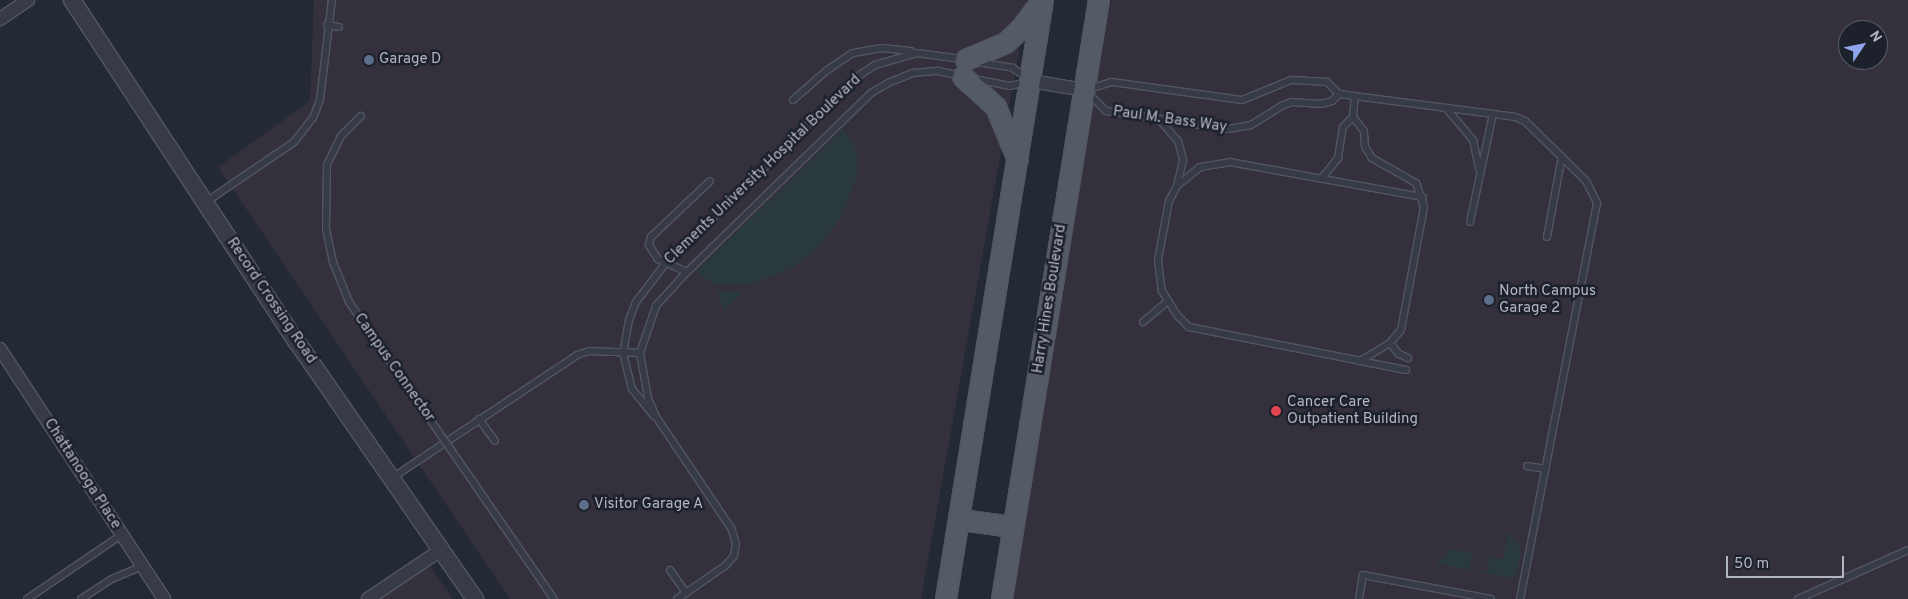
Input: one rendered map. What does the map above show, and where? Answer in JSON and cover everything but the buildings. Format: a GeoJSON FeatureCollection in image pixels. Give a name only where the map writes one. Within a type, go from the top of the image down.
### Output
{"type":"FeatureCollection","features":[{"type":"Feature","properties":{"kind":"main road"},"geometry":{"type":"LineString","coordinates":[[1018,162],[996,107],[964,68],[1006,43],[1021,29],[1042,0]]}},
{"type":"Feature","properties":{"kind":"main road"},"geometry":{"type":"LineString","coordinates":[[946,599],[961,520],[1031,81],[1042,0]]}},
{"type":"Feature","properties":{"kind":"main road","name":"Harry Hines Boulevard"},"geometry":{"type":"LineString","coordinates":[[1002,599],[1099,0]]}},
{"type":"Feature","properties":{"kind":"main road"},"geometry":{"type":"LineString","coordinates":[[961,520],[1013,527]]}},
{"type":"Feature","properties":{"kind":"street"},"geometry":{"type":"LineString","coordinates":[[0,19],[28,0]]}},
{"type":"Feature","properties":{"kind":"street","name":"Record Crossing Road"},"geometry":{"type":"LineString","coordinates":[[72,0],[205,203],[475,599]]}},
{"type":"Feature","properties":{"kind":"street"},"geometry":{"type":"LineString","coordinates":[[1031,81],[1085,90]]}},
{"type":"Feature","properties":{"kind":"street","name":"Chattanooga Place"},"geometry":{"type":"LineString","coordinates":[[0,349],[164,599]]}},
{"type":"Feature","properties":{"kind":"street"},"geometry":{"type":"LineString","coordinates":[[368,599],[441,550]]}},
{"type":"Feature","properties":{"kind":"lane"},"geometry":{"type":"LineString","coordinates":[[205,203],[304,132],[320,100],[327,25],[332,0]]}},
{"type":"Feature","properties":{"kind":"lane"},"geometry":{"type":"LineString","coordinates":[[327,25],[339,27]]}},
{"type":"Feature","properties":{"kind":"lane"},"geometry":{"type":"LineString","coordinates":[[793,100],[826,71],[853,53],[882,48],[917,52]]}},
{"type":"Feature","properties":{"kind":"lane","name":"Clements University Hospital Boulevard"},"geometry":{"type":"LineString","coordinates":[[623,354],[629,320],[636,302],[665,264],[860,75],[875,65],[917,52],[1010,86],[1031,81]]}},
{"type":"Feature","properties":{"kind":"lane","name":"Clements University Hospital Boulevard"},"geometry":{"type":"LineString","coordinates":[[640,353],[656,306],[687,272],[842,120],[880,87],[899,78],[927,71],[964,68],[1013,68],[1031,81]]}},
{"type":"Feature","properties":{"kind":"lane","name":"Paul M. Bass Way"},"geometry":{"type":"LineString","coordinates":[[1338,94],[1332,101],[1321,104],[1292,102],[1239,129],[1106,111],[1085,90],[1112,82],[1242,100],[1272,86],[1307,78],[1327,82],[1338,94],[1493,114],[1524,121],[1586,181],[1597,203],[1546,469]]}},
{"type":"Feature","properties":{"kind":"lane"},"geometry":{"type":"LineString","coordinates":[[1356,96],[1354,117],[1364,131],[1365,147],[1372,158],[1412,179],[1423,197],[1401,330],[1390,343],[1360,361]]}},
{"type":"Feature","properties":{"kind":"lane"},"geometry":{"type":"LineString","coordinates":[[1446,108],[1473,140],[1479,168]]}},
{"type":"Feature","properties":{"kind":"lane"},"geometry":{"type":"LineString","coordinates":[[1470,222],[1479,168],[1486,155],[1493,114]]}},
{"type":"Feature","properties":{"kind":"lane","name":"Campus Connector"},"geometry":{"type":"LineString","coordinates":[[361,116],[341,136],[327,165],[326,229],[332,262],[349,302],[554,599]]}},
{"type":"Feature","properties":{"kind":"lane"},"geometry":{"type":"LineString","coordinates":[[1322,178],[1338,158],[1343,127],[1354,117]]}},
{"type":"Feature","properties":{"kind":"lane"},"geometry":{"type":"LineString","coordinates":[[1158,118],[1171,130],[1181,150],[1182,160],[1177,186],[1169,201],[1158,260],[1158,277],[1167,302],[1189,327],[1406,370]]}},
{"type":"Feature","properties":{"kind":"lane"},"geometry":{"type":"LineString","coordinates":[[1547,237],[1562,156]]}},
{"type":"Feature","properties":{"kind":"lane"},"geometry":{"type":"LineString","coordinates":[[1177,186],[1200,167],[1216,162],[1322,178],[1423,197]]}},
{"type":"Feature","properties":{"kind":"lane"},"geometry":{"type":"LineString","coordinates":[[687,272],[665,264],[651,250],[651,237],[710,181]]}},
{"type":"Feature","properties":{"kind":"lane"},"geometry":{"type":"LineString","coordinates":[[1143,322],[1167,302]]}},
{"type":"Feature","properties":{"kind":"lane"},"geometry":{"type":"LineString","coordinates":[[1390,343],[1399,354],[1408,358]]}},
{"type":"Feature","properties":{"kind":"lane"},"geometry":{"type":"LineString","coordinates":[[392,479],[478,419],[577,355],[589,351],[623,354],[640,353],[647,391],[656,417]]}},
{"type":"Feature","properties":{"kind":"lane"},"geometry":{"type":"LineString","coordinates":[[623,354],[632,389],[656,417],[731,528],[736,544],[734,556],[725,566],[677,599]]}},
{"type":"Feature","properties":{"kind":"lane"},"geometry":{"type":"LineString","coordinates":[[478,419],[495,441]]}},
{"type":"Feature","properties":{"kind":"lane"},"geometry":{"type":"LineString","coordinates":[[1520,599],[1546,469],[1527,466]]}},
{"type":"Feature","properties":{"kind":"lane"},"geometry":{"type":"LineString","coordinates":[[27,599],[122,535]]}},
{"type":"Feature","properties":{"kind":"lane"},"geometry":{"type":"LineString","coordinates":[[1798,599],[1908,550]]}},
{"type":"Feature","properties":{"kind":"lane"},"geometry":{"type":"LineString","coordinates":[[81,599],[112,579],[142,566]]}},
{"type":"Feature","properties":{"kind":"lane"},"geometry":{"type":"LineString","coordinates":[[670,570],[686,593]]}},
{"type":"Feature","properties":{"kind":"lane"},"geometry":{"type":"LineString","coordinates":[[1359,599],[1364,575],[1491,599]]}},
{"type":"Feature","properties":{"kind":"shaded area"},"geometry":{"type":"Polygon","coordinates":[[[314,0],[1028,0],[921,599],[510,599],[218,167],[310,101],[314,0]]]}},
{"type":"Feature","properties":{"kind":"shaded area"},"geometry":{"type":"Polygon","coordinates":[[[1111,0],[1908,0],[1908,599],[1009,599],[1111,0]]]}},
{"type":"Feature","properties":{"kind":"shaded area"},"geometry":{"type":"Polygon","coordinates":[[[843,129],[857,150],[857,176],[840,219],[817,249],[790,269],[749,285],[714,284],[702,276],[697,271],[843,129]]]}},
{"type":"Feature","properties":{"kind":"shaded area"},"geometry":{"type":"Polygon","coordinates":[[[717,291],[739,291],[742,293],[724,310],[717,291]]]}},
{"type":"Feature","properties":{"kind":"shaded area"},"geometry":{"type":"Polygon","coordinates":[[[1508,532],[1518,542],[1521,552],[1517,573],[1512,578],[1438,564],[1439,557],[1446,558],[1448,549],[1472,553],[1470,569],[1487,572],[1490,557],[1503,559],[1508,532]]]}},
{"type":"Feature","properties":{"kind":"shaded area"},"geometry":{"type":"Polygon","coordinates":[[[430,566],[453,599],[380,599],[430,566]]]}},
{"type":"Feature","properties":{"kind":"place","name":"Garage D"},"geometry":{"type":"Point","coordinates":[369,60]}},
{"type":"Feature","properties":{"kind":"place","name":"North Campus Garage 2"},"geometry":{"type":"Point","coordinates":[1489,300]}},
{"type":"Feature","properties":{"kind":"place","name":"Cancer Care Outpatient Building"},"geometry":{"type":"Point","coordinates":[1276,411]}},
{"type":"Feature","properties":{"kind":"place","name":"Visitor Garage A"},"geometry":{"type":"Point","coordinates":[584,505]}}]}
